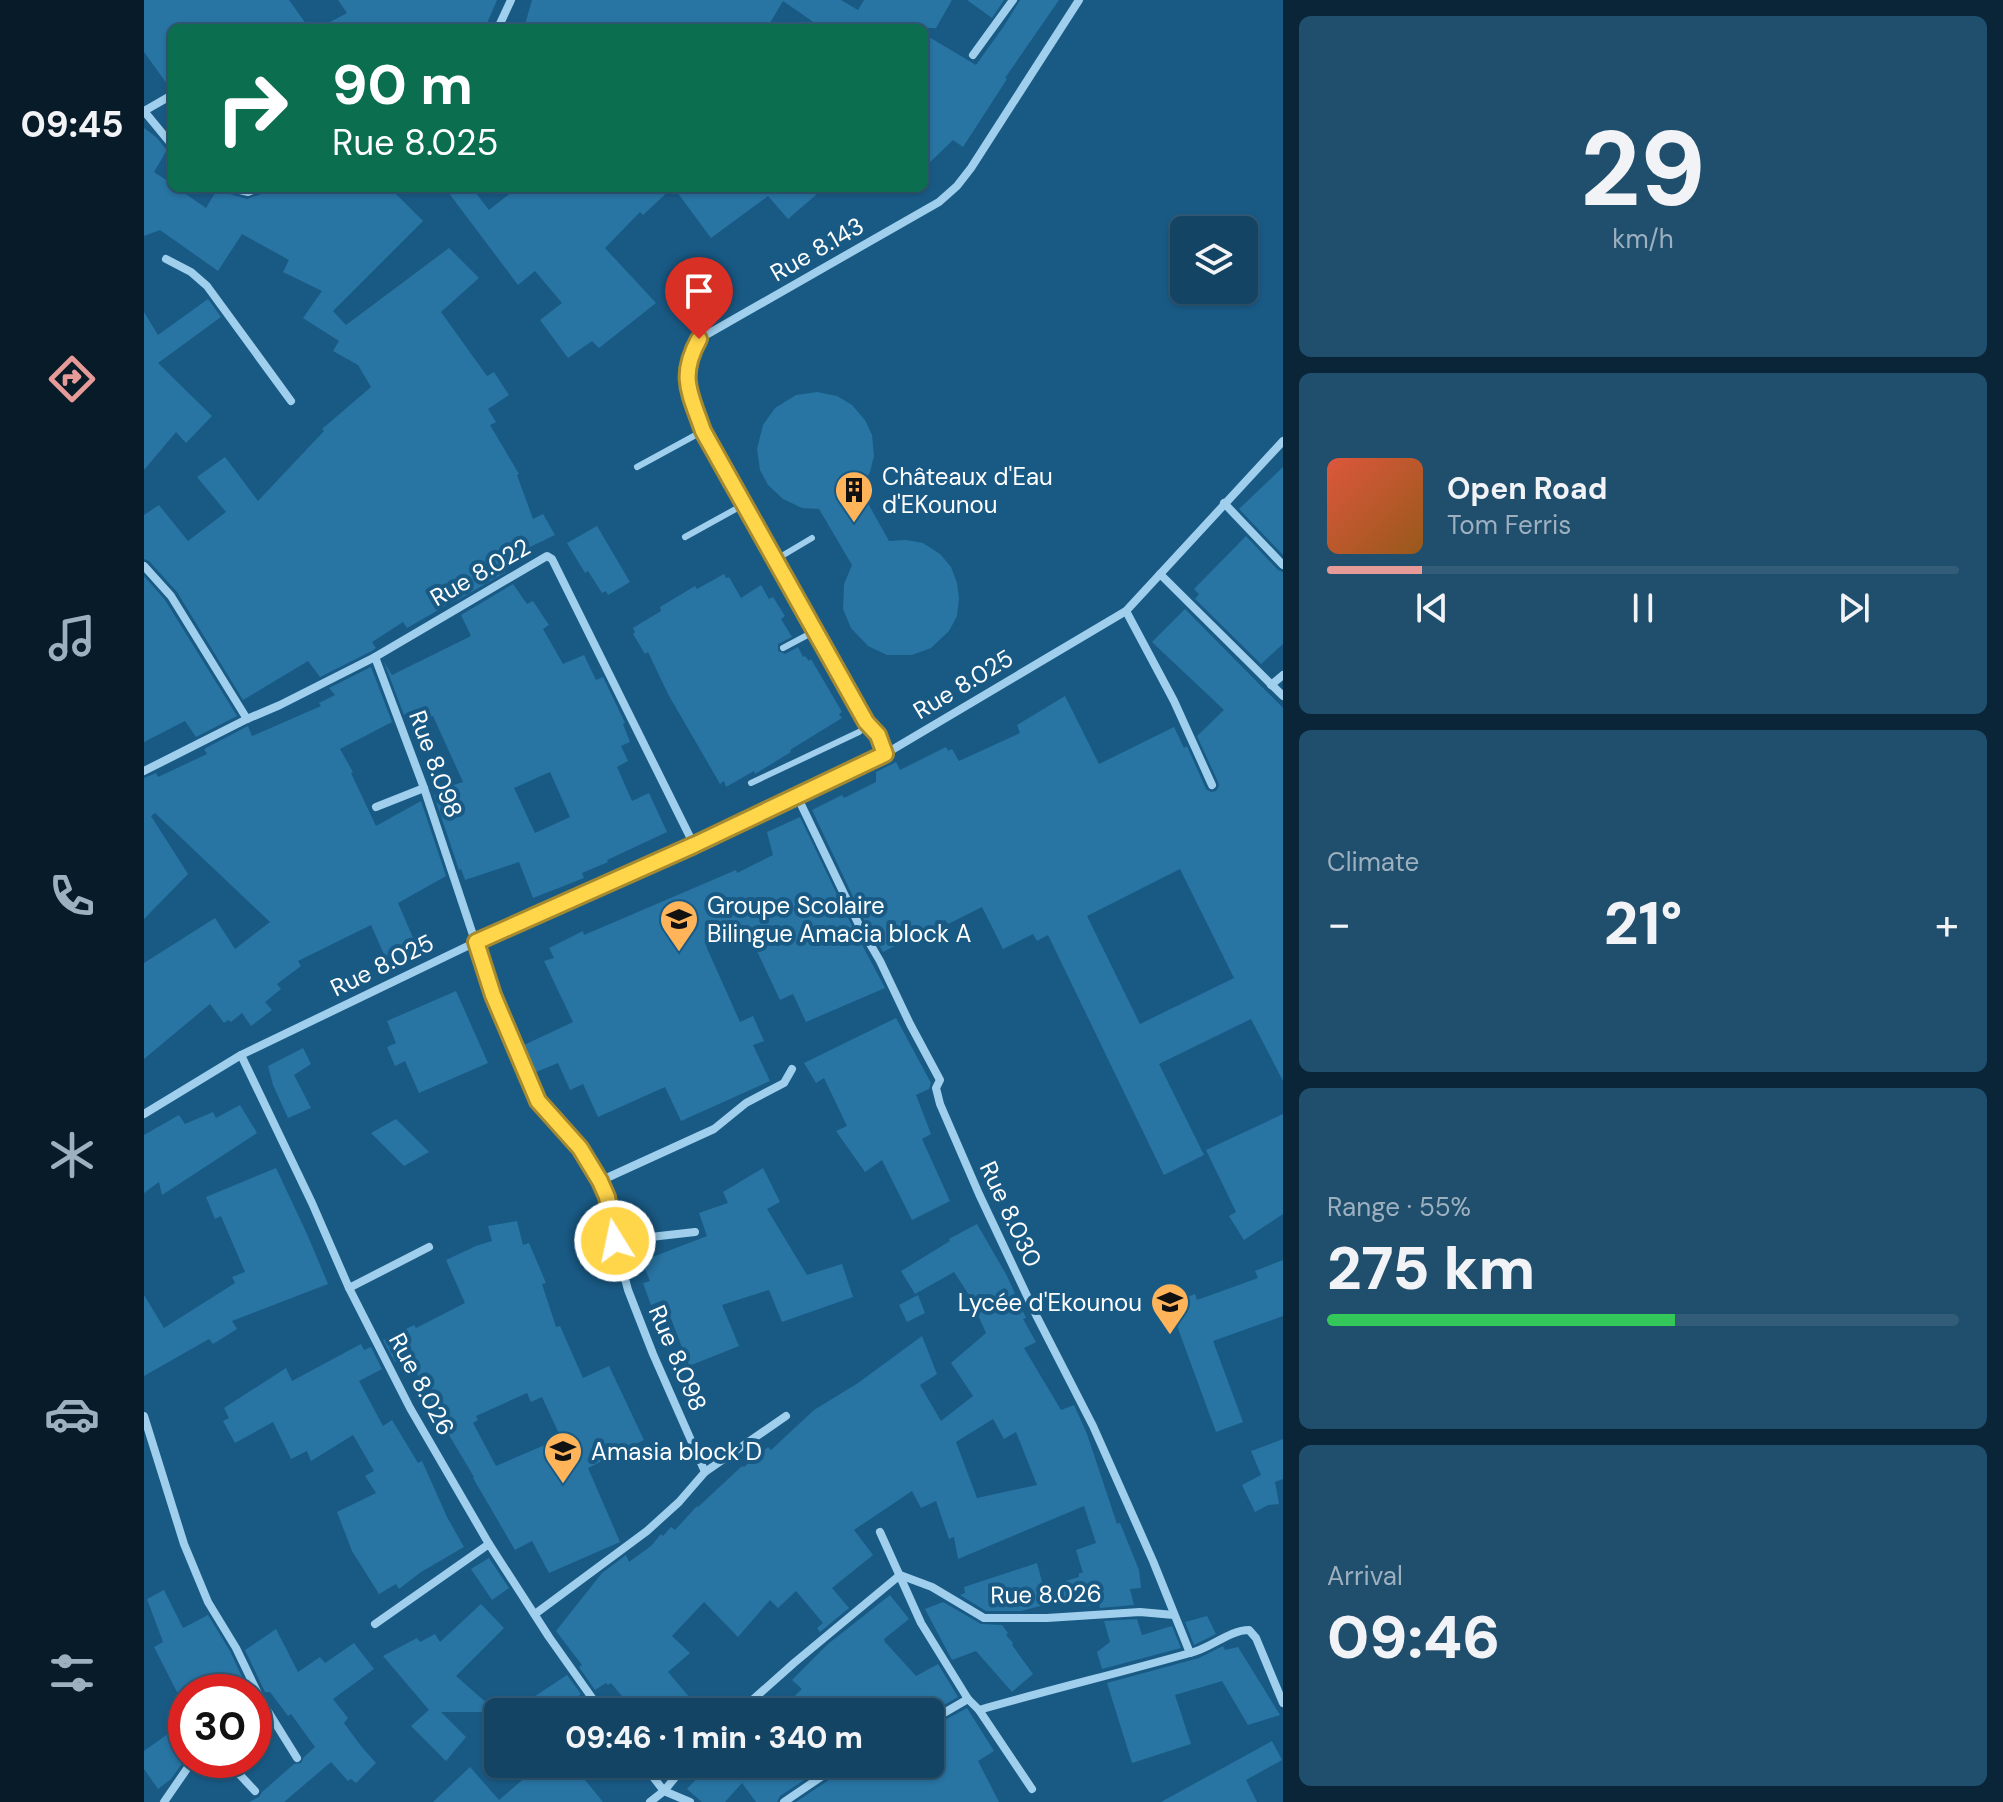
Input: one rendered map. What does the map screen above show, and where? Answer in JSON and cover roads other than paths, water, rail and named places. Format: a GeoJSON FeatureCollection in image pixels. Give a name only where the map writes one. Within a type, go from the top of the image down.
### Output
{"type":"FeatureCollection","features":[{"type":"Feature","properties":{"kind":"street"},"geometry":{"type":"LineString","coordinates":[[500,24],[511,0]]}},
{"type":"Feature","properties":{"kind":"street"},"geometry":{"type":"LineString","coordinates":[[973,55],[1013,0]]}},
{"type":"Feature","properties":{"kind":"street","name":"Rue 8.143"},"geometry":{"type":"LineString","coordinates":[[885,754],[878,735],[866,722],[703,431],[686,380],[691,354],[699,339],[939,202],[957,186],[1079,0]]}},
{"type":"Feature","properties":{"kind":"street"},"geometry":{"type":"LineString","coordinates":[[168,97],[144,111],[168,140]]}},
{"type":"Feature","properties":{"kind":"street"},"geometry":{"type":"LineString","coordinates":[[166,259],[191,272],[207,286],[291,401]]}},
{"type":"Feature","properties":{"kind":"street","name":"Rue 8.025"},"geometry":{"type":"LineString","coordinates":[[144,1114],[241,1055],[476,942],[694,845],[885,754],[1126,611],[1224,503],[1281,447]]}},
{"type":"Feature","properties":{"kind":"street"},"geometry":{"type":"LineString","coordinates":[[1224,503],[1283,565]]}},
{"type":"Feature","properties":{"kind":"street","name":"Rue 8.022"},"geometry":{"type":"LineString","coordinates":[[144,771],[375,657],[544,556],[552,559],[694,845]]}},
{"type":"Feature","properties":{"kind":"street"},"geometry":{"type":"LineString","coordinates":[[144,566],[171,596],[247,719]]}},
{"type":"Feature","properties":{"kind":"street"},"geometry":{"type":"LineString","coordinates":[[1160,574],[1283,696]]}},
{"type":"Feature","properties":{"kind":"street"},"geometry":{"type":"LineString","coordinates":[[1126,611],[1174,701],[1212,785]]}},
{"type":"Feature","properties":{"kind":"street","name":"Rue 8.098"},"geometry":{"type":"LineString","coordinates":[[375,657],[424,788],[493,995],[538,1101],[580,1148],[600,1181],[607,1197],[628,1290],[705,1472]]}},
{"type":"Feature","properties":{"kind":"street"},"geometry":{"type":"LineString","coordinates":[[1271,685],[1283,675]]}},
{"type":"Feature","properties":{"kind":"street"},"geometry":{"type":"LineString","coordinates":[[376,807],[424,788]]}},
{"type":"Feature","properties":{"kind":"street","name":"Rue 8.030"},"geometry":{"type":"LineString","coordinates":[[797,796],[859,925],[940,1080],[936,1088],[940,1104],[979,1194],[1093,1426],[1190,1653]]}},
{"type":"Feature","properties":{"kind":"street","name":"Rue 8.026"},"geometry":{"type":"LineString","coordinates":[[241,1055],[349,1288],[410,1408],[489,1544],[592,1698]]}},
{"type":"Feature","properties":{"kind":"street"},"geometry":{"type":"LineString","coordinates":[[600,1181],[714,1129],[746,1103],[784,1083],[792,1069]]}},
{"type":"Feature","properties":{"kind":"street"},"geometry":{"type":"LineString","coordinates":[[615,1241],[695,1232]]}},
{"type":"Feature","properties":{"kind":"street"},"geometry":{"type":"LineString","coordinates":[[349,1288],[429,1247]]}},
{"type":"Feature","properties":{"kind":"street"},"geometry":{"type":"LineString","coordinates":[[535,1614],[647,1531],[679,1502],[705,1472],[786,1416]]}},
{"type":"Feature","properties":{"kind":"street"},"geometry":{"type":"LineString","coordinates":[[145,1422],[196,1574],[208,1602],[236,1648],[246,1674]]}},
{"type":"Feature","properties":{"kind":"street"},"geometry":{"type":"LineString","coordinates":[[880,1532],[921,1623],[968,1699],[979,1710],[1032,1789]]}},
{"type":"Feature","properties":{"kind":"street"},"geometry":{"type":"LineString","coordinates":[[375,1624],[489,1544]]}},
{"type":"Feature","properties":{"kind":"street"},"geometry":{"type":"LineString","coordinates":[[755,1698],[900,1575]]}},
{"type":"Feature","properties":{"kind":"street","name":"Rue 8.026"},"geometry":{"type":"LineString","coordinates":[[900,1575],[932,1587],[984,1618],[1047,1618],[1140,1612],[1174,1615]]}},
{"type":"Feature","properties":{"kind":"street"},"geometry":{"type":"LineString","coordinates":[[979,1710],[1201,1651],[1241,1630],[1249,1630],[1256,1638],[1283,1703]]}},
{"type":"Feature","properties":{"kind":"street"},"geometry":{"type":"LineString","coordinates":[[944,1713],[968,1699]]}},
{"type":"Feature","properties":{"kind":"street"},"geometry":{"type":"LineString","coordinates":[[272,1724],[297,1758]]}},
{"type":"Feature","properties":{"kind":"street"},"geometry":{"type":"LineString","coordinates":[[164,1802],[181,1778]]}},
{"type":"Feature","properties":{"kind":"street"},"geometry":{"type":"LineString","coordinates":[[243,1778],[255,1791]]}},
{"type":"Feature","properties":{"kind":"street"},"geometry":{"type":"LineString","coordinates":[[654,1778],[664,1791],[690,1802]]}},
{"type":"Feature","properties":{"kind":"street"},"geometry":{"type":"LineString","coordinates":[[650,1802],[675,1778]]}},
{"type":"Feature","properties":{"kind":"street"},"geometry":{"type":"LineString","coordinates":[[784,1802],[819,1778]]}},
{"type":"Feature","properties":{"kind":"lane"},"geometry":{"type":"LineString","coordinates":[[637,467],[703,431]]}},
{"type":"Feature","properties":{"kind":"lane"},"geometry":{"type":"LineString","coordinates":[[685,537],[743,505]]}},
{"type":"Feature","properties":{"kind":"lane"},"geometry":{"type":"LineString","coordinates":[[775,560],[812,538]]}},
{"type":"Feature","properties":{"kind":"lane"},"geometry":{"type":"LineString","coordinates":[[783,648],[815,631]]}},
{"type":"Feature","properties":{"kind":"lane"},"geometry":{"type":"LineString","coordinates":[[751,783],[859,732],[866,722]]}},
{"type":"Feature","properties":{"kind":"place","name":"Châteaux d'Eau d'EKounou"},"geometry":{"type":"Point","coordinates":[854,524]}},
{"type":"Feature","properties":{"kind":"place","name":"Groupe Scolaire Bilingue Amacia block A"},"geometry":{"type":"Point","coordinates":[679,953]}},
{"type":"Feature","properties":{"kind":"place","name":"Lycée d'Ekounou"},"geometry":{"type":"Point","coordinates":[1170,1336]}},
{"type":"Feature","properties":{"kind":"place","name":"Amasia block D"},"geometry":{"type":"Point","coordinates":[563,1485]}}]}
